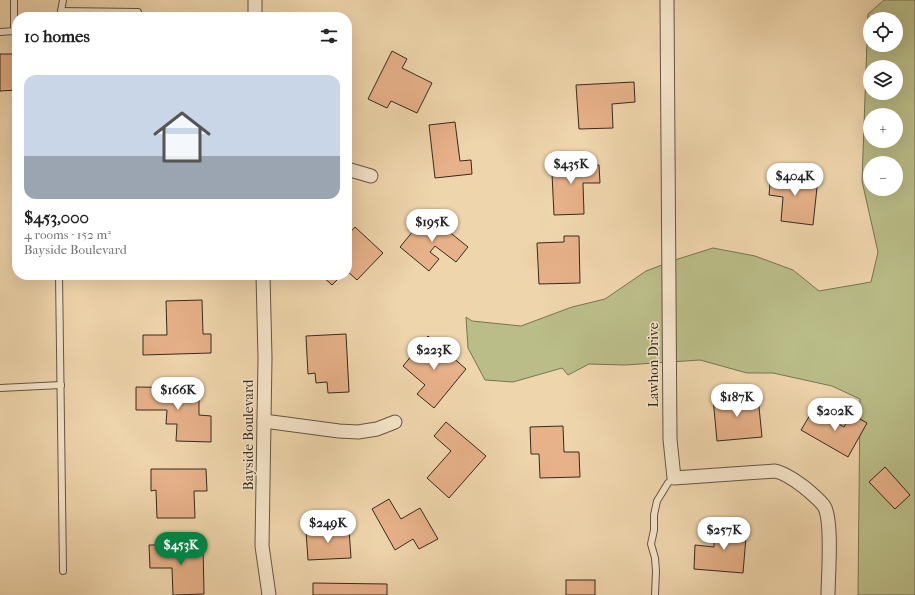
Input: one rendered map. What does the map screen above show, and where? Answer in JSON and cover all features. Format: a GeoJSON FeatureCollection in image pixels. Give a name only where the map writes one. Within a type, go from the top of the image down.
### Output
{"type":"FeatureCollection","features":[{"type":"Feature","properties":{"kind":"street"},"geometry":{"type":"LineString","coordinates":[[255,0],[255,12]]}},
{"type":"Feature","properties":{"kind":"street","name":"Lawhon Drive"},"geometry":{"type":"LineString","coordinates":[[667,0],[670,438],[674,478]]}},
{"type":"Feature","properties":{"kind":"street"},"geometry":{"type":"LineString","coordinates":[[352,171],[371,176]]}},
{"type":"Feature","properties":{"kind":"street","name":"Bayside Boulevard"},"geometry":{"type":"LineString","coordinates":[[264,280],[264,497],[262,546],[269,595]]}},
{"type":"Feature","properties":{"kind":"street"},"geometry":{"type":"LineString","coordinates":[[264,421],[339,431],[358,432],[377,429],[395,422]]}},
{"type":"Feature","properties":{"kind":"street"},"geometry":{"type":"LineString","coordinates":[[674,478],[775,471],[781,472],[797,482],[818,499],[825,508],[829,531],[828,595]]}},
{"type":"Feature","properties":{"kind":"lane"},"geometry":{"type":"LineString","coordinates":[[14,0],[14,12]]}},
{"type":"Feature","properties":{"kind":"lane"},"geometry":{"type":"LineString","coordinates":[[61,12],[63,0]]}},
{"type":"Feature","properties":{"kind":"lane"},"geometry":{"type":"LineString","coordinates":[[0,32],[12,31]]}},
{"type":"Feature","properties":{"kind":"lane"},"geometry":{"type":"LineString","coordinates":[[59,280],[63,571]]}},
{"type":"Feature","properties":{"kind":"lane"},"geometry":{"type":"LineString","coordinates":[[0,388],[61,385]]}},
{"type":"Feature","properties":{"kind":"lane"},"geometry":{"type":"LineString","coordinates":[[655,595],[655,558],[651,544],[654,530],[654,515],[657,501],[668,483],[674,478]]}},
{"type":"Feature","properties":{"kind":"green space"},"geometry":{"type":"Polygon","coordinates":[[[884,0],[915,0],[915,595],[858,595],[860,399],[832,386],[773,373],[747,373],[700,360],[625,365],[589,364],[568,375],[562,368],[513,382],[485,380],[468,348],[466,317],[472,321],[521,326],[572,307],[605,299],[646,271],[713,248],[755,256],[793,270],[819,291],[871,282],[878,252],[865,196],[903,196],[903,156],[863,156],[863,185],[862,181],[863,148],[903,148],[903,108],[865,108],[865,100],[903,100],[903,60],[866,60],[867,52],[903,52],[903,12],[870,12],[884,0]]]}},
{"type":"Feature","properties":{"kind":"building"},"geometry":{"type":"Polygon","coordinates":[[[392,51],[407,59],[402,68],[432,83],[417,113],[391,101],[387,108],[368,99],[392,51]]]}},
{"type":"Feature","properties":{"kind":"building"},"geometry":{"type":"Polygon","coordinates":[[[0,54],[12,54],[12,90],[0,91],[0,54]]]}},
{"type":"Feature","properties":{"kind":"building"},"geometry":{"type":"Polygon","coordinates":[[[634,82],[635,102],[612,104],[613,128],[579,129],[576,85],[634,82]]]}},
{"type":"Feature","properties":{"kind":"building"},"geometry":{"type":"Polygon","coordinates":[[[455,122],[460,161],[471,160],[472,174],[435,178],[429,125],[455,122]]]}},
{"type":"Feature","properties":{"kind":"building"},"geometry":{"type":"Polygon","coordinates":[[[551,153],[566,153],[566,166],[599,165],[600,183],[583,183],[584,214],[554,215],[551,153]]]}},
{"type":"Feature","properties":{"kind":"building"},"geometry":{"type":"Polygon","coordinates":[[[771,173],[818,178],[813,225],[781,221],[783,197],[769,195],[771,173]]]}},
{"type":"Feature","properties":{"kind":"building"},"geometry":{"type":"Polygon","coordinates":[[[427,214],[468,247],[456,262],[435,246],[430,252],[439,259],[429,271],[400,247],[427,214]]]}},
{"type":"Feature","properties":{"kind":"building"},"geometry":{"type":"Polygon","coordinates":[[[355,227],[383,253],[357,280],[352,276],[352,230],[355,227]]]}},
{"type":"Feature","properties":{"kind":"building"},"geometry":{"type":"Polygon","coordinates":[[[564,236],[579,236],[580,283],[539,284],[537,243],[564,242],[564,236]]]}},
{"type":"Feature","properties":{"kind":"building"},"geometry":{"type":"Polygon","coordinates":[[[326,280],[337,280],[332,285],[326,280]]]}},
{"type":"Feature","properties":{"kind":"building"},"geometry":{"type":"Polygon","coordinates":[[[202,300],[203,334],[211,334],[211,353],[143,355],[143,335],[167,335],[166,301],[202,300]]]}},
{"type":"Feature","properties":{"kind":"building"},"geometry":{"type":"Polygon","coordinates":[[[346,334],[349,392],[328,393],[327,382],[316,383],[315,373],[308,374],[306,336],[346,334]]]}},
{"type":"Feature","properties":{"kind":"building"},"geometry":{"type":"Polygon","coordinates":[[[428,336],[466,369],[434,408],[417,394],[425,385],[403,366],[428,336]]]}},
{"type":"Feature","properties":{"kind":"building"},"geometry":{"type":"Polygon","coordinates":[[[136,387],[199,388],[199,415],[211,416],[211,442],[176,441],[177,424],[166,424],[167,410],[136,410],[136,387]]]}},
{"type":"Feature","properties":{"kind":"building"},"geometry":{"type":"Polygon","coordinates":[[[744,395],[744,399],[758,397],[762,437],[717,441],[713,398],[744,395]]]}},
{"type":"Feature","properties":{"kind":"building"},"geometry":{"type":"Polygon","coordinates":[[[813,410],[844,427],[851,414],[867,423],[848,457],[801,430],[813,410]]]}},
{"type":"Feature","properties":{"kind":"building"},"geometry":{"type":"Polygon","coordinates":[[[446,422],[486,456],[449,498],[427,478],[451,451],[434,436],[446,422]]]}},
{"type":"Feature","properties":{"kind":"building"},"geometry":{"type":"Polygon","coordinates":[[[563,426],[564,452],[579,452],[580,477],[540,478],[539,454],[531,454],[530,427],[563,426]]]}},
{"type":"Feature","properties":{"kind":"building"},"geometry":{"type":"Polygon","coordinates":[[[885,467],[910,495],[895,509],[869,482],[885,467]]]}},
{"type":"Feature","properties":{"kind":"building"},"geometry":{"type":"Polygon","coordinates":[[[151,469],[206,469],[207,491],[194,491],[195,518],[157,518],[156,490],[151,491],[151,469]]]}},
{"type":"Feature","properties":{"kind":"building"},"geometry":{"type":"Polygon","coordinates":[[[389,499],[401,519],[420,508],[438,539],[419,549],[413,539],[395,550],[372,509],[389,499]]]}},
{"type":"Feature","properties":{"kind":"building"},"geometry":{"type":"Polygon","coordinates":[[[725,523],[747,525],[743,573],[694,569],[695,545],[714,547],[714,535],[724,536],[725,523]]]}},
{"type":"Feature","properties":{"kind":"building"},"geometry":{"type":"Polygon","coordinates":[[[349,529],[351,558],[308,560],[306,531],[349,529]]]}},
{"type":"Feature","properties":{"kind":"building"},"geometry":{"type":"Polygon","coordinates":[[[149,545],[203,545],[204,594],[173,595],[172,568],[150,568],[149,545]]]}},
{"type":"Feature","properties":{"kind":"building"},"geometry":{"type":"Polygon","coordinates":[[[566,580],[595,580],[595,595],[566,595],[566,580]]]}},
{"type":"Feature","properties":{"kind":"building"},"geometry":{"type":"Polygon","coordinates":[[[313,583],[387,584],[387,595],[313,595],[313,583]]]}}]}
